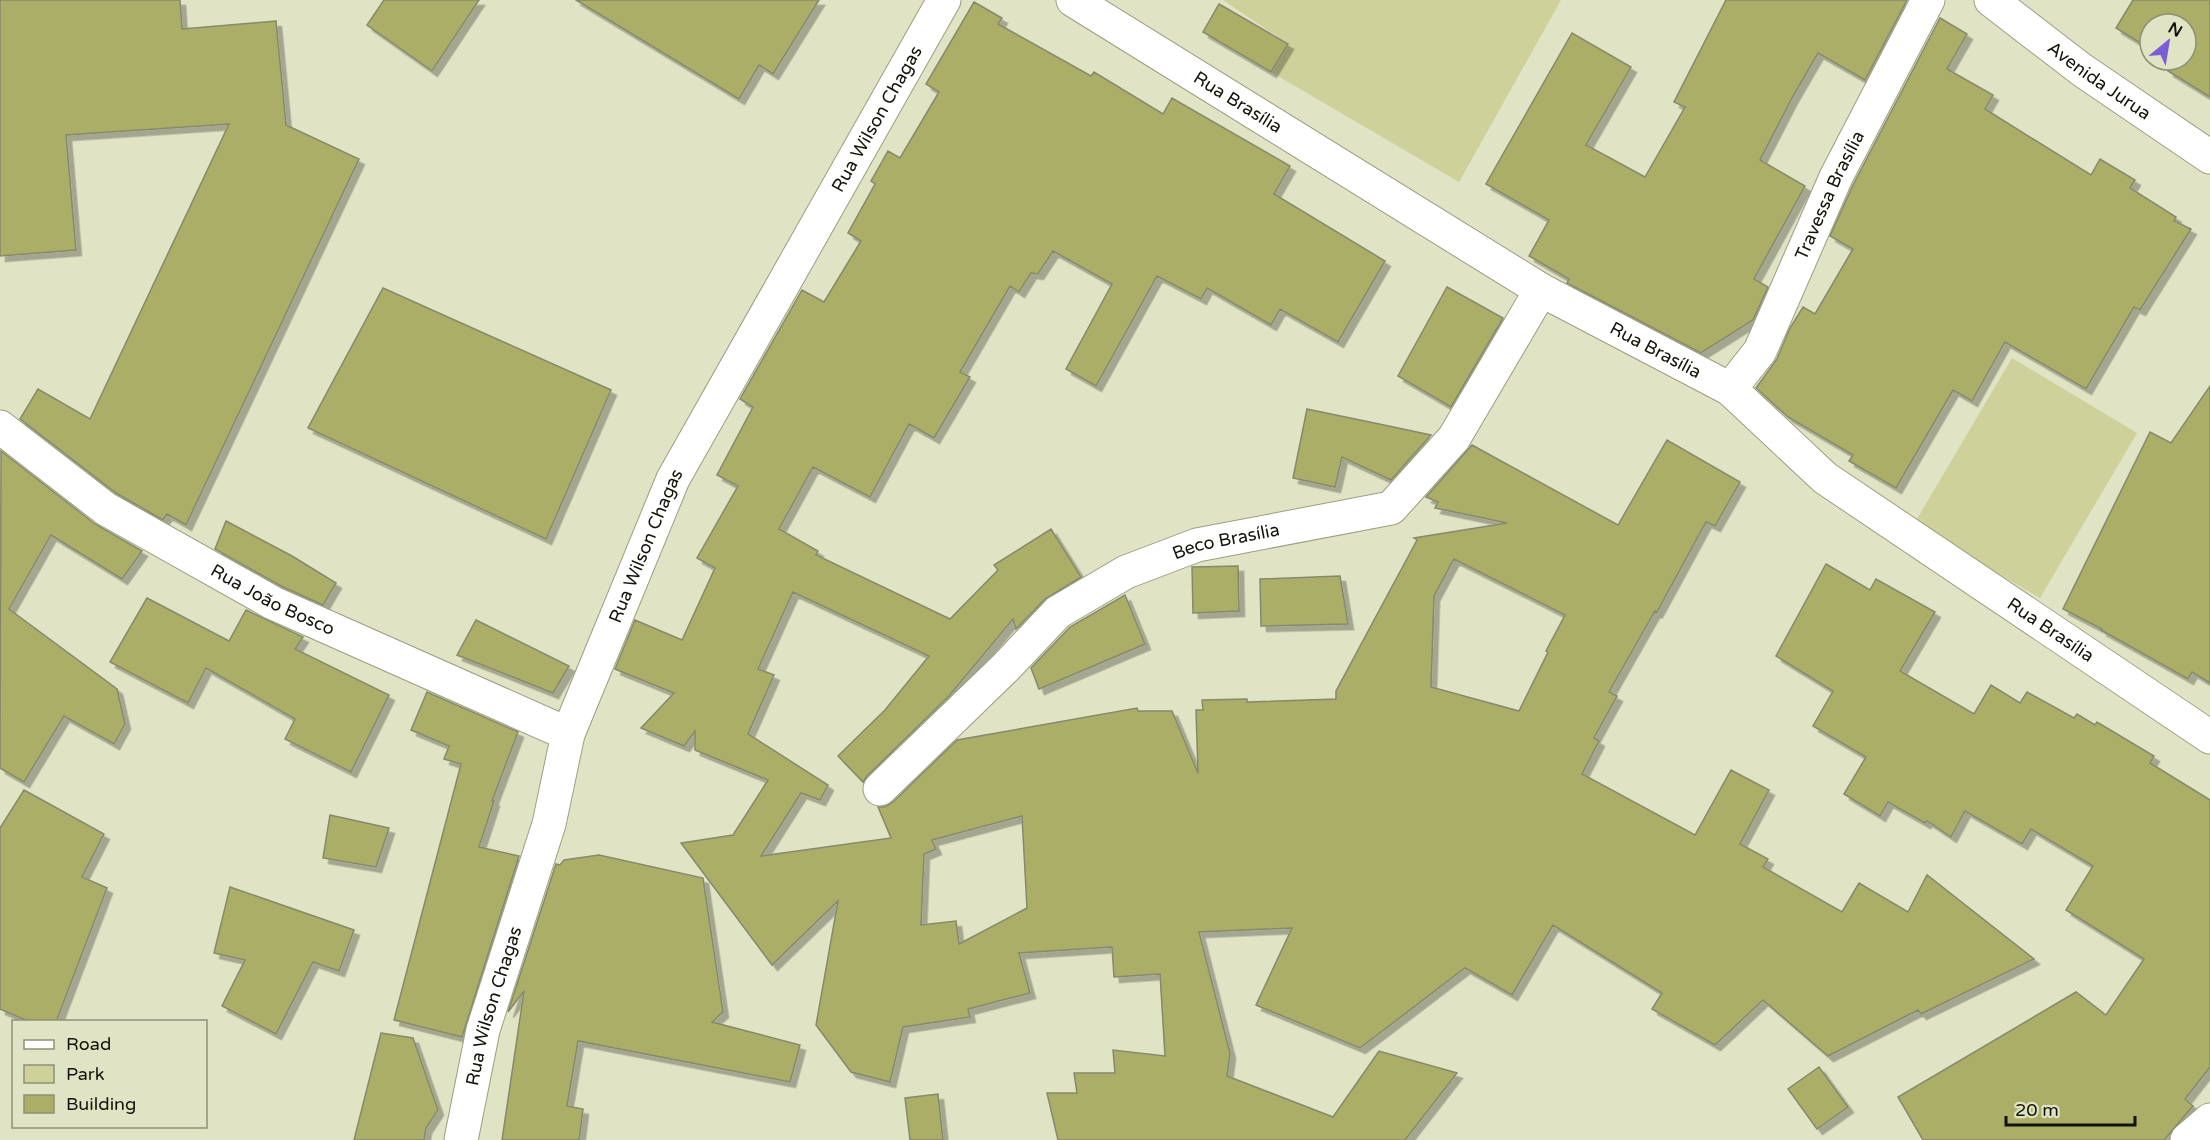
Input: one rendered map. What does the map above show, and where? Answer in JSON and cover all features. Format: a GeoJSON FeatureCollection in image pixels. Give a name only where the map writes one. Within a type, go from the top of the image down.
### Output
{"type":"FeatureCollection","features":[{"type":"Feature","properties":{"kind":"street","name":"Rua Wilson Chagas"},"geometry":{"type":"LineString","coordinates":[[461,1140],[483,1030],[549,824],[568,734],[673,479],[944,0]]}},
{"type":"Feature","properties":{"kind":"street","name":"Rua Brasília"},"geometry":{"type":"LineString","coordinates":[[1072,0],[1542,290],[1730,389],[1825,478],[2210,737]]}},
{"type":"Feature","properties":{"kind":"street","name":"Travessa Brasília"},"geometry":{"type":"LineString","coordinates":[[1730,389],[1760,351],[1836,177],[1928,0]]}},
{"type":"Feature","properties":{"kind":"street","name":"Avenida Jurua"},"geometry":{"type":"LineString","coordinates":[[1991,0],[2082,70],[2210,157]]}},
{"type":"Feature","properties":{"kind":"street","name":"Beco Brasília"},"geometry":{"type":"LineString","coordinates":[[880,789],[1006,667],[1058,612],[1126,572],[1197,545],[1391,508],[1454,438],[1542,290]]}},
{"type":"Feature","properties":{"kind":"street","name":"Rua João Bosco"},"geometry":{"type":"LineString","coordinates":[[0,427],[106,509],[273,603],[568,734]]}},
{"type":"Feature","properties":{"kind":"street"},"geometry":{"type":"LineString","coordinates":[[2187,1140],[2210,1120]]}},
{"type":"Feature","properties":{"kind":"green space"},"geometry":{"type":"Polygon","coordinates":[[[1223,0],[1561,0],[1459,182],[1271,72],[1288,44],[1223,0]]]}},
{"type":"Feature","properties":{"kind":"green space"},"geometry":{"type":"Polygon","coordinates":[[[2012,358],[2137,433],[2040,598],[1914,524],[2012,358]]]}},
{"type":"Feature","properties":{"kind":"building"},"geometry":{"type":"Polygon","coordinates":[[[0,0],[180,0],[182,29],[276,21],[286,125],[359,159],[186,525],[167,514],[163,520],[116,493],[20,419],[38,389],[90,419],[229,124],[66,135],[76,250],[0,256],[0,0]]]}},
{"type":"Feature","properties":{"kind":"building"},"geometry":{"type":"Polygon","coordinates":[[[384,0],[479,0],[432,71],[367,25],[384,0]]]}},
{"type":"Feature","properties":{"kind":"building"},"geometry":{"type":"Polygon","coordinates":[[[576,0],[819,0],[773,74],[759,65],[739,99],[576,0]]]}},
{"type":"Feature","properties":{"kind":"building"},"geometry":{"type":"Polygon","coordinates":[[[1726,0],[1907,0],[1865,80],[1818,53],[1760,160],[1805,186],[1754,279],[1768,287],[1753,320],[1701,353],[1567,283],[1569,279],[1529,256],[1549,220],[1486,184],[1572,33],[1631,67],[1586,145],[1645,177],[1685,107],[1674,102],[1726,0]]]}},
{"type":"Feature","properties":{"kind":"building"},"geometry":{"type":"Polygon","coordinates":[[[2133,0],[2210,0],[2210,97],[2170,72],[2198,72],[2198,12],[2138,12],[2138,42],[2116,28],[2133,0]]]}},
{"type":"Feature","properties":{"kind":"building"},"geometry":{"type":"Polygon","coordinates":[[[974,2],[1002,18],[998,24],[1091,76],[1094,72],[1163,114],[1172,98],[1290,166],[1274,194],[1385,261],[1338,342],[1280,309],[1271,325],[1207,288],[1201,299],[1157,276],[1096,386],[1066,369],[1112,284],[1053,251],[1038,274],[1031,273],[1019,292],[1010,286],[960,372],[970,377],[934,438],[909,424],[870,497],[813,467],[779,529],[818,551],[816,555],[950,619],[998,570],[994,565],[1051,529],[1081,577],[1045,599],[1016,629],[1013,619],[949,696],[863,782],[838,756],[885,710],[929,656],[793,592],[758,669],[774,675],[748,734],[828,785],[820,800],[801,793],[761,856],[891,838],[878,807],[885,807],[893,802],[957,740],[1137,708],[1138,711],[1172,711],[1198,773],[1196,710],[1203,710],[1202,700],[1247,699],[1247,702],[1336,699],[1336,691],[1417,540],[1414,538],[1507,523],[1435,508],[1438,502],[1426,497],[1472,445],[1618,525],[1667,440],[1740,482],[1715,526],[1706,522],[1657,612],[1655,611],[1609,692],[1617,696],[1594,738],[1599,741],[1582,774],[1695,835],[1731,770],[1769,790],[1740,844],[1768,859],[1763,867],[1842,912],[1859,883],[1908,912],[1927,875],[2034,959],[1921,1014],[1918,1010],[1828,1056],[1763,1000],[1715,1045],[1652,1009],[1662,993],[1553,925],[1512,995],[1465,968],[1360,1048],[1256,1005],[1292,928],[1199,932],[1230,1053],[1227,1076],[1333,1117],[1379,1051],[1457,1073],[1405,1140],[1058,1140],[1047,1093],[1077,1093],[1074,1073],[1115,1073],[1113,1050],[1165,1056],[1160,974],[1114,977],[1112,947],[1019,953],[1030,993],[968,1009],[970,1017],[903,1027],[890,1082],[851,1072],[816,1025],[838,901],[772,965],[681,843],[733,835],[768,780],[695,750],[695,731],[684,746],[641,728],[674,693],[615,669],[635,620],[682,640],[715,568],[697,558],[738,486],[717,475],[753,407],[740,399],[802,290],[824,302],[861,241],[848,233],[875,184],[871,181],[888,151],[900,158],[939,92],[926,84],[974,2]],[[1454,559],[1434,596],[1431,687],[1519,711],[1565,615],[1454,559]],[[1022,816],[932,840],[936,849],[924,854],[921,925],[956,921],[959,944],[1027,908],[1022,816]]]}},
{"type":"Feature","properties":{"kind":"building"},"geometry":{"type":"Polygon","coordinates":[[[1219,4],[1288,44],[1271,72],[1203,32],[1219,4]]]}},
{"type":"Feature","properties":{"kind":"building"},"geometry":{"type":"Polygon","coordinates":[[[1940,18],[1967,34],[1947,69],[1993,95],[1985,109],[2091,175],[2100,159],[2135,180],[2130,188],[2176,217],[2174,221],[2191,229],[2140,310],[2134,307],[2086,389],[2005,342],[1972,401],[1953,390],[1896,488],[1849,461],[1853,455],[1788,417],[1756,388],[1777,359],[1790,328],[1803,307],[1815,314],[1853,249],[1830,236],[1853,185],[1940,18]]]}},
{"type":"Feature","properties":{"kind":"building"},"geometry":{"type":"Polygon","coordinates":[[[1447,287],[1503,318],[1451,407],[1398,376],[1447,287]]]}},
{"type":"Feature","properties":{"kind":"building"},"geometry":{"type":"Polygon","coordinates":[[[383,288],[611,390],[546,539],[308,428],[383,288]]]}},
{"type":"Feature","properties":{"kind":"building"},"geometry":{"type":"Polygon","coordinates":[[[2210,386],[2210,683],[2192,672],[2188,679],[2063,609],[2150,432],[2171,443],[2210,386]]]}},
{"type":"Feature","properties":{"kind":"building"},"geometry":{"type":"Polygon","coordinates":[[[1307,409],[1431,435],[1391,480],[1342,457],[1335,487],[1293,478],[1307,409]]]}},
{"type":"Feature","properties":{"kind":"building"},"geometry":{"type":"Polygon","coordinates":[[[1,451],[95,524],[142,551],[122,579],[51,535],[9,609],[117,689],[125,724],[114,744],[64,716],[24,782],[0,768],[1,451]]]}},
{"type":"Feature","properties":{"kind":"building"},"geometry":{"type":"Polygon","coordinates":[[[226,521],[292,556],[336,583],[323,605],[281,586],[215,549],[226,521]]]}},
{"type":"Feature","properties":{"kind":"building"},"geometry":{"type":"Polygon","coordinates":[[[1826,564],[1870,590],[1876,579],[1935,612],[1900,671],[1974,714],[1991,685],[2020,703],[2027,692],[2074,718],[2077,714],[2095,725],[2097,722],[2154,756],[2150,763],[2210,800],[2210,1067],[2185,1099],[2193,1106],[2164,1140],[1923,1140],[1898,1097],[2076,992],[2106,1015],[2144,959],[2066,910],[2093,866],[2031,829],[2022,844],[1965,811],[1951,837],[1927,821],[1925,823],[1888,802],[1880,816],[1844,794],[1866,757],[1813,726],[1833,691],[1776,656],[1826,564]]]}},
{"type":"Feature","properties":{"kind":"building"},"geometry":{"type":"Polygon","coordinates":[[[1238,566],[1239,611],[1193,613],[1192,567],[1238,566]]]}},
{"type":"Feature","properties":{"kind":"building"},"geometry":{"type":"Polygon","coordinates":[[[1340,576],[1348,624],[1261,626],[1260,579],[1340,576]]]}},
{"type":"Feature","properties":{"kind":"building"},"geometry":{"type":"Polygon","coordinates":[[[1125,595],[1145,644],[1039,689],[1031,668],[1070,627],[1125,595]]]}},
{"type":"Feature","properties":{"kind":"building"},"geometry":{"type":"Polygon","coordinates":[[[147,598],[229,641],[246,610],[303,637],[295,649],[389,695],[351,772],[285,739],[295,719],[206,668],[188,703],[110,662],[147,598]]]}},
{"type":"Feature","properties":{"kind":"building"},"geometry":{"type":"Polygon","coordinates":[[[476,620],[569,666],[553,693],[457,655],[476,620]]]}},
{"type":"Feature","properties":{"kind":"building"},"geometry":{"type":"Polygon","coordinates":[[[427,692],[518,732],[492,801],[494,801],[479,847],[519,856],[462,1037],[394,1020],[461,764],[444,759],[449,746],[411,730],[427,692]]]}},
{"type":"Feature","properties":{"kind":"building"},"geometry":{"type":"Polygon","coordinates":[[[24,790],[104,834],[82,877],[107,888],[57,1020],[25,1020],[0,1009],[0,828],[24,790]]]}},
{"type":"Feature","properties":{"kind":"building"},"geometry":{"type":"Polygon","coordinates":[[[330,815],[389,828],[376,867],[323,858],[330,815]]]}},
{"type":"Feature","properties":{"kind":"building"},"geometry":{"type":"Polygon","coordinates":[[[599,855],[703,878],[723,1012],[712,1022],[800,1045],[790,1082],[578,1041],[567,1106],[583,1109],[579,1140],[502,1140],[524,991],[508,1012],[556,864],[560,865],[564,860],[599,855]]]}},
{"type":"Feature","properties":{"kind":"building"},"geometry":{"type":"Polygon","coordinates":[[[230,887],[354,930],[339,971],[313,962],[276,1034],[222,1006],[245,960],[214,953],[230,887]]]}},
{"type":"Feature","properties":{"kind":"building"},"geometry":{"type":"Polygon","coordinates":[[[381,1033],[413,1038],[438,1110],[426,1128],[424,1140],[354,1140],[381,1033]]]}},
{"type":"Feature","properties":{"kind":"building"},"geometry":{"type":"Polygon","coordinates":[[[1819,1067],[1848,1107],[1817,1129],[1788,1089],[1819,1067]]]}},
{"type":"Feature","properties":{"kind":"building"},"geometry":{"type":"Polygon","coordinates":[[[938,1094],[943,1140],[910,1140],[905,1098],[938,1094]]]}}]}
